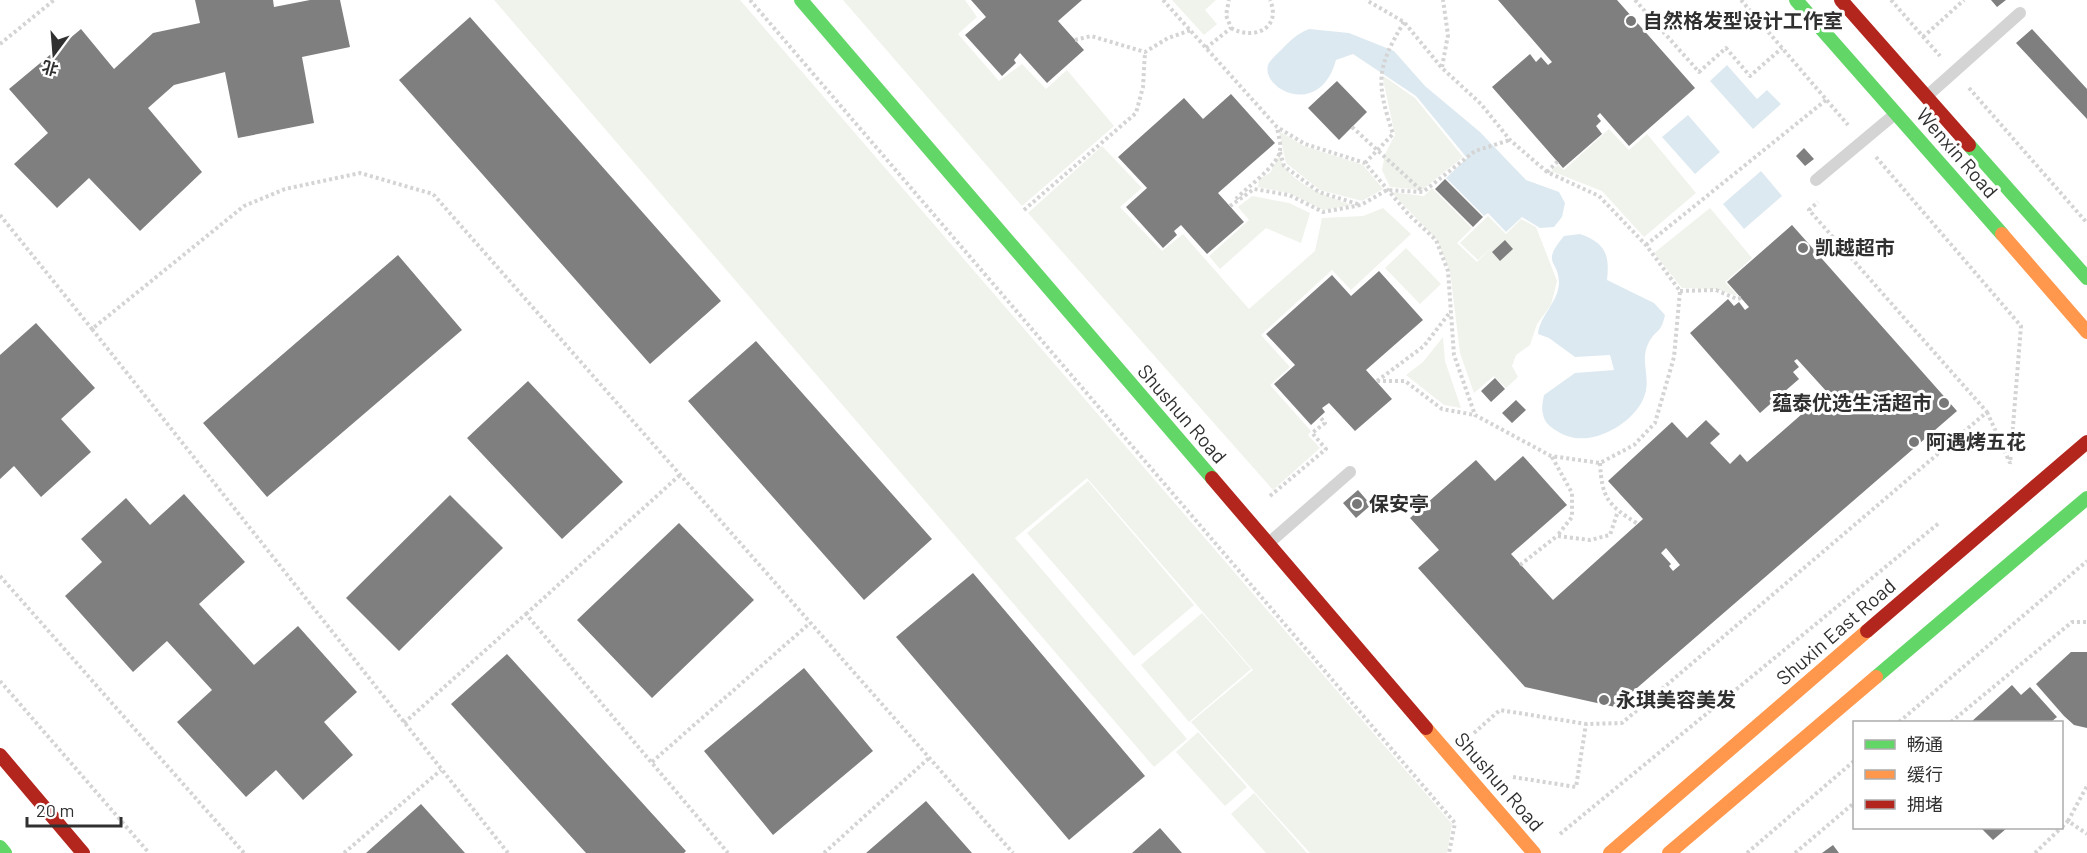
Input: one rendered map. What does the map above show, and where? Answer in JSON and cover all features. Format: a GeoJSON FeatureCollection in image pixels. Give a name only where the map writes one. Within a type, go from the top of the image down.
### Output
{"type":"FeatureCollection","features":[{"type":"Feature","properties":{"kind":"main road","name":"Shushun Road"},"geometry":{"type":"LineString","coordinates":[[801,0],[1534,853]]}},
{"type":"Feature","properties":{"kind":"main road","name":"Wenxin Road"},"geometry":{"type":"LineString","coordinates":[[1796,0],[2087,332]]}},
{"type":"Feature","properties":{"kind":"main road"},"geometry":{"type":"LineString","coordinates":[[1841,0],[2087,278]]}},
{"type":"Feature","properties":{"kind":"main road","name":"Shuxin East Road"},"geometry":{"type":"LineString","coordinates":[[1610,853],[2087,442]]}},
{"type":"Feature","properties":{"kind":"main road"},"geometry":{"type":"LineString","coordinates":[[1669,853],[2087,498]]}},
{"type":"Feature","properties":{"kind":"main road"},"geometry":{"type":"LineString","coordinates":[[0,755],[83,853]]}},
{"type":"Feature","properties":{"kind":"main road"},"geometry":{"type":"LineString","coordinates":[[0,847],[5,853]]}},
{"type":"Feature","properties":{"kind":"lane"},"geometry":{"type":"LineString","coordinates":[[1927,97],[2020,13]]}},
{"type":"Feature","properties":{"kind":"lane"},"geometry":{"type":"LineString","coordinates":[[1816,180],[1896,114]]}},
{"type":"Feature","properties":{"kind":"lane"},"geometry":{"type":"LineString","coordinates":[[1268,544],[1350,472]]}},
{"type":"Feature","properties":{"kind":"path"},"geometry":{"type":"LineString","coordinates":[[0,44],[54,0]]}},
{"type":"Feature","properties":{"kind":"path"},"geometry":{"type":"LineString","coordinates":[[750,0],[1455,823],[1449,853]]}},
{"type":"Feature","properties":{"kind":"path"},"geometry":{"type":"LineString","coordinates":[[1163,0],[1277,127],[1305,144],[1365,162],[1386,190],[1436,240],[1448,271],[1454,356],[1474,415]]}},
{"type":"Feature","properties":{"kind":"path"},"geometry":{"type":"LineString","coordinates":[[1229,0],[1226,15],[1230,28],[1241,34],[1251,35],[1268,25],[1272,15],[1270,0]]}},
{"type":"Feature","properties":{"kind":"path"},"geometry":{"type":"LineString","coordinates":[[1366,0],[1404,22],[1442,68],[1481,104],[1510,140],[1547,172],[1599,196],[1646,245],[1680,291],[1674,357],[1655,423],[1634,445],[1600,463],[1551,456],[1474,415],[1442,409],[1405,381],[1377,381],[1424,346],[1451,311]]}},
{"type":"Feature","properties":{"kind":"path"},"geometry":{"type":"LineString","coordinates":[[1442,68],[1448,35],[1443,0]]}},
{"type":"Feature","properties":{"kind":"path"},"geometry":{"type":"LineString","coordinates":[[1635,0],[1699,72],[1726,48],[1750,76],[1782,48]]}},
{"type":"Feature","properties":{"kind":"path"},"geometry":{"type":"LineString","coordinates":[[1741,0],[1862,142]]}},
{"type":"Feature","properties":{"kind":"path"},"geometry":{"type":"LineString","coordinates":[[1891,0],[2087,223]]}},
{"type":"Feature","properties":{"kind":"path"},"geometry":{"type":"LineString","coordinates":[[1923,37],[1964,0]]}},
{"type":"Feature","properties":{"kind":"path"},"geometry":{"type":"LineString","coordinates":[[1365,162],[1379,151],[1393,134],[1383,104],[1380,74],[1391,45],[1404,22]]}},
{"type":"Feature","properties":{"kind":"path"},"geometry":{"type":"LineString","coordinates":[[1206,48],[1230,28]]}},
{"type":"Feature","properties":{"kind":"path"},"geometry":{"type":"LineString","coordinates":[[1075,40],[1091,36],[1145,52],[1168,38],[1191,30]]}},
{"type":"Feature","properties":{"kind":"path"},"geometry":{"type":"LineString","coordinates":[[1021,213],[1136,113],[1143,87],[1145,52]]}},
{"type":"Feature","properties":{"kind":"path"},"geometry":{"type":"LineString","coordinates":[[1646,245],[1827,100]]}},
{"type":"Feature","properties":{"kind":"path"},"geometry":{"type":"LineString","coordinates":[[1277,127],[1284,166],[1319,192],[1361,205]]}},
{"type":"Feature","properties":{"kind":"path"},"geometry":{"type":"LineString","coordinates":[[1352,127],[1423,192]]}},
{"type":"Feature","properties":{"kind":"path"},"geometry":{"type":"LineString","coordinates":[[1280,152],[1269,171],[1255,179],[1230,206],[1254,189],[1289,195],[1323,212],[1361,205],[1386,190],[1423,192],[1475,151],[1510,140]]}},
{"type":"Feature","properties":{"kind":"path"},"geometry":{"type":"LineString","coordinates":[[1866,161],[1874,154],[2021,326],[2010,464],[2001,472]]}},
{"type":"Feature","properties":{"kind":"path"},"geometry":{"type":"LineString","coordinates":[[1547,172],[1558,161]]}},
{"type":"Feature","properties":{"kind":"path"},"geometry":{"type":"LineString","coordinates":[[92,329],[244,206],[285,189],[360,173],[433,194],[1013,853]]}},
{"type":"Feature","properties":{"kind":"path"},"geometry":{"type":"LineString","coordinates":[[1825,196],[1809,210],[1987,412],[2010,464]]}},
{"type":"Feature","properties":{"kind":"path"},"geometry":{"type":"LineString","coordinates":[[0,215],[508,853]]}},
{"type":"Feature","properties":{"kind":"path"},"geometry":{"type":"LineString","coordinates":[[1680,291],[1716,290],[1737,299],[1741,298]]}},
{"type":"Feature","properties":{"kind":"path"},"geometry":{"type":"LineString","coordinates":[[1471,735],[1500,710],[1586,724],[1622,723],[1987,412]]}},
{"type":"Feature","properties":{"kind":"path"},"geometry":{"type":"LineString","coordinates":[[1290,525],[1267,499],[1326,449],[1312,434],[1324,423],[1320,417]]}},
{"type":"Feature","properties":{"kind":"path"},"geometry":{"type":"LineString","coordinates":[[1520,565],[1557,536],[1572,517],[1572,493],[1551,456]]}},
{"type":"Feature","properties":{"kind":"path"},"geometry":{"type":"LineString","coordinates":[[1600,463],[1602,491],[1618,511],[1638,524]]}},
{"type":"Feature","properties":{"kind":"path"},"geometry":{"type":"LineString","coordinates":[[404,723],[680,475]]}},
{"type":"Feature","properties":{"kind":"path"},"geometry":{"type":"LineString","coordinates":[[1557,536],[1590,540],[1610,535],[1618,511]]}},
{"type":"Feature","properties":{"kind":"path"},"geometry":{"type":"LineString","coordinates":[[1557,837],[1946,517]]}},
{"type":"Feature","properties":{"kind":"path"},"geometry":{"type":"LineString","coordinates":[[1901,721],[2087,561]]}},
{"type":"Feature","properties":{"kind":"path"},"geometry":{"type":"LineString","coordinates":[[0,576],[244,853]]}},
{"type":"Feature","properties":{"kind":"path"},"geometry":{"type":"LineString","coordinates":[[526,614],[728,853]]}},
{"type":"Feature","properties":{"kind":"path"},"geometry":{"type":"LineString","coordinates":[[1953,721],[2072,622],[2087,622]]}},
{"type":"Feature","properties":{"kind":"path"},"geometry":{"type":"LineString","coordinates":[[652,762],[810,623]]}},
{"type":"Feature","properties":{"kind":"path"},"geometry":{"type":"LineString","coordinates":[[0,681],[149,853]]}},
{"type":"Feature","properties":{"kind":"path"},"geometry":{"type":"LineString","coordinates":[[1514,785],[1506,776],[1576,788],[1586,724]]}},
{"type":"Feature","properties":{"kind":"path"},"geometry":{"type":"LineString","coordinates":[[824,853],[929,758]]}},
{"type":"Feature","properties":{"kind":"path"},"geometry":{"type":"LineString","coordinates":[[1747,853],[1853,761]]}},
{"type":"Feature","properties":{"kind":"path"},"geometry":{"type":"LineString","coordinates":[[344,853],[441,770]]}},
{"type":"Feature","properties":{"kind":"path"},"geometry":{"type":"LineString","coordinates":[[2063,825],[2068,821],[2087,786]]}},
{"type":"Feature","properties":{"kind":"path"},"geometry":{"type":"LineString","coordinates":[[1795,853],[1853,804]]}},
{"type":"Feature","properties":{"kind":"path"},"geometry":{"type":"LineString","coordinates":[[2068,821],[2087,834]]}},
{"type":"Feature","properties":{"kind":"path"},"geometry":{"type":"LineString","coordinates":[[2035,853],[2059,829]]}},
{"type":"Feature","properties":{"kind":"shaded area"},"geometry":{"type":"Polygon","coordinates":[[[494,0],[740,0],[1452,824],[1447,853],[1310,853],[1191,722],[1253,670],[1087,478],[1015,538],[1187,739],[1154,767],[494,0]]]}},
{"type":"Feature","properties":{"kind":"shaded area"},"geometry":{"type":"Polygon","coordinates":[[[843,0],[965,0],[977,17],[958,34],[999,81],[1022,64],[1046,89],[1067,70],[1114,126],[1022,206],[843,0]]]}},
{"type":"Feature","properties":{"kind":"shaded area"},"geometry":{"type":"Polygon","coordinates":[[[1172,0],[1216,0],[1205,10],[1217,24],[1204,35],[1172,0]]]}},
{"type":"Feature","properties":{"kind":"shaded area"},"geometry":{"type":"Polygon","coordinates":[[[1309,29],[1349,33],[1394,51],[1425,86],[1480,132],[1526,180],[1559,192],[1565,203],[1562,217],[1554,227],[1540,228],[1522,217],[1506,232],[1488,213],[1484,216],[1446,178],[1467,158],[1416,96],[1353,54],[1336,60],[1328,78],[1318,89],[1306,94],[1293,94],[1282,90],[1273,83],[1268,74],[1268,65],[1290,41],[1309,29]]]}},
{"type":"Feature","properties":{"kind":"shaded area"},"geometry":{"type":"Polygon","coordinates":[[[1727,65],[1757,99],[1767,90],[1781,104],[1753,129],[1710,81],[1727,65]]]}},
{"type":"Feature","properties":{"kind":"shaded area"},"geometry":{"type":"Polygon","coordinates":[[[1382,75],[1415,98],[1463,157],[1422,190],[1390,187],[1382,170],[1385,154],[1395,135],[1382,75]]]}},
{"type":"Feature","properties":{"kind":"shaded area"},"geometry":{"type":"Polygon","coordinates":[[[1688,115],[1720,152],[1695,174],[1662,137],[1688,115]]]}},
{"type":"Feature","properties":{"kind":"shaded area"},"geometry":{"type":"Polygon","coordinates":[[[1609,129],[1629,150],[1647,134],[1696,193],[1644,237],[1602,191],[1551,171],[1558,165],[1564,170],[1609,129]]]}},
{"type":"Feature","properties":{"kind":"shaded area"},"geometry":{"type":"Polygon","coordinates":[[[1279,131],[1304,146],[1363,165],[1383,189],[1362,201],[1320,190],[1286,163],[1279,131]]]}},
{"type":"Feature","properties":{"kind":"shaded area"},"geometry":{"type":"Polygon","coordinates":[[[1102,146],[1142,188],[1120,207],[1162,251],[1183,234],[1249,309],[1315,251],[1322,218],[1363,216],[1383,208],[1411,234],[1351,290],[1332,270],[1261,335],[1290,367],[1270,385],[1311,431],[1308,435],[1320,448],[1273,490],[1028,213],[1102,146]]]}},
{"type":"Feature","properties":{"kind":"shaded area"},"geometry":{"type":"Polygon","coordinates":[[[1279,156],[1291,174],[1309,188],[1352,205],[1323,210],[1289,193],[1258,187],[1259,179],[1270,173],[1279,156]]]}},
{"type":"Feature","properties":{"kind":"shaded area"},"geometry":{"type":"Polygon","coordinates":[[[1761,171],[1782,196],[1744,229],[1723,204],[1761,171]]]}},
{"type":"Feature","properties":{"kind":"shaded area"},"geometry":{"type":"Polygon","coordinates":[[[1432,188],[1472,228],[1457,243],[1477,262],[1494,245],[1478,260],[1460,243],[1488,216],[1506,234],[1521,219],[1536,227],[1557,281],[1551,305],[1537,324],[1530,345],[1516,355],[1512,366],[1518,377],[1506,388],[1494,376],[1474,393],[1460,353],[1450,271],[1437,240],[1391,192],[1424,196],[1432,188]]]}},
{"type":"Feature","properties":{"kind":"shaded area"},"geometry":{"type":"Polygon","coordinates":[[[1252,196],[1289,203],[1310,213],[1301,243],[1266,228],[1220,269],[1209,256],[1249,220],[1238,207],[1252,196]]]}},
{"type":"Feature","properties":{"kind":"shaded area"},"geometry":{"type":"Polygon","coordinates":[[[1710,208],[1752,258],[1725,282],[1738,296],[1716,289],[1682,288],[1654,253],[1710,208]]]}},
{"type":"Feature","properties":{"kind":"shaded area"},"geometry":{"type":"Polygon","coordinates":[[[1580,234],[1595,241],[1604,251],[1608,263],[1607,280],[1654,303],[1665,315],[1662,325],[1646,350],[1646,390],[1638,408],[1622,424],[1590,438],[1567,436],[1550,426],[1546,422],[1542,409],[1544,395],[1575,373],[1614,370],[1610,355],[1575,357],[1549,338],[1538,334],[1539,327],[1558,290],[1558,275],[1552,261],[1553,252],[1564,236],[1580,234]]]}},
{"type":"Feature","properties":{"kind":"shaded area"},"geometry":{"type":"Polygon","coordinates":[[[1406,248],[1441,284],[1420,304],[1385,268],[1406,248]]]}},
{"type":"Feature","properties":{"kind":"shaded area"},"geometry":{"type":"Polygon","coordinates":[[[1443,337],[1445,361],[1461,408],[1444,405],[1406,375],[1423,362],[1443,337]]]}},
{"type":"Feature","properties":{"kind":"shaded area"},"geometry":{"type":"Polygon","coordinates":[[[1088,481],[1194,605],[1134,656],[1027,533],[1088,481]]]}},
{"type":"Feature","properties":{"kind":"shaded area"},"geometry":{"type":"Polygon","coordinates":[[[1202,613],[1251,669],[1189,722],[1141,665],[1202,613]]]}},
{"type":"Feature","properties":{"kind":"shaded area"},"geometry":{"type":"Polygon","coordinates":[[[1198,732],[1247,787],[1225,806],[1176,752],[1198,732]]]}},
{"type":"Feature","properties":{"kind":"shaded area"},"geometry":{"type":"Polygon","coordinates":[[[1254,793],[1307,853],[1266,853],[1231,814],[1254,793]]]}},
{"type":"Feature","properties":{"kind":"building"},"geometry":{"type":"Polygon","coordinates":[[[195,0],[273,0],[274,7],[310,0],[340,0],[350,47],[302,57],[314,123],[238,138],[225,72],[174,85],[148,108],[202,172],[140,231],[89,178],[57,208],[14,164],[48,133],[9,89],[81,29],[114,69],[153,33],[200,23],[195,0]]]}},
{"type":"Feature","properties":{"kind":"building"},"geometry":{"type":"Polygon","coordinates":[[[971,0],[1082,0],[1058,21],[1084,50],[1047,83],[1020,53],[1014,60],[1016,63],[1002,76],[965,35],[986,17],[971,0]]]}},
{"type":"Feature","properties":{"kind":"building"},"geometry":{"type":"Polygon","coordinates":[[[1498,0],[1617,0],[1695,88],[1629,146],[1600,113],[1597,116],[1601,121],[1596,126],[1602,134],[1563,168],[1492,87],[1530,54],[1536,62],[1541,57],[1548,65],[1552,62],[1498,0]]]}},
{"type":"Feature","properties":{"kind":"building"},"geometry":{"type":"Polygon","coordinates":[[[1991,0],[2006,0],[1997,7],[1991,0]]]}},
{"type":"Feature","properties":{"kind":"building"},"geometry":{"type":"Polygon","coordinates":[[[470,17],[721,301],[650,364],[399,80],[470,17]]]}},
{"type":"Feature","properties":{"kind":"building"},"geometry":{"type":"Polygon","coordinates":[[[2032,29],[2087,89],[2087,119],[2016,43],[2032,29]]]}},
{"type":"Feature","properties":{"kind":"building"},"geometry":{"type":"Polygon","coordinates":[[[1337,81],[1367,112],[1339,140],[1308,108],[1337,81]]]}},
{"type":"Feature","properties":{"kind":"building"},"geometry":{"type":"Polygon","coordinates":[[[1231,94],[1275,143],[1218,193],[1244,222],[1207,254],[1181,225],[1174,231],[1177,235],[1163,248],[1126,207],[1147,188],[1118,157],[1184,98],[1203,119],[1231,94]]]}},
{"type":"Feature","properties":{"kind":"building"},"geometry":{"type":"Polygon","coordinates":[[[1804,148],[1814,159],[1805,166],[1796,156],[1804,148]]]}},
{"type":"Feature","properties":{"kind":"building"},"geometry":{"type":"Polygon","coordinates":[[[1445,179],[1483,217],[1473,227],[1435,189],[1445,179]]]}},
{"type":"Feature","properties":{"kind":"building"},"geometry":{"type":"Polygon","coordinates":[[[1792,225],[1957,411],[1615,707],[1525,687],[1418,568],[1439,550],[1410,518],[1476,460],[1495,481],[1523,456],[1567,505],[1511,554],[1553,600],[1643,519],[1608,481],[1672,422],[1687,438],[1706,420],[1720,434],[1710,443],[1730,464],[1740,454],[1747,462],[1827,392],[1797,359],[1794,361],[1799,367],[1793,372],[1799,379],[1760,413],[1690,333],[1728,299],[1734,306],[1739,302],[1745,310],[1749,307],[1727,282],[1792,225]],[[1666,548],[1661,553],[1671,564],[1669,566],[1673,571],[1680,565],[1666,548]]]}},
{"type":"Feature","properties":{"kind":"building"},"geometry":{"type":"Polygon","coordinates":[[[1505,240],[1513,249],[1500,261],[1492,252],[1505,240]]]}},
{"type":"Feature","properties":{"kind":"building"},"geometry":{"type":"Polygon","coordinates":[[[398,255],[462,330],[267,497],[203,423],[398,255]]]}},
{"type":"Feature","properties":{"kind":"building"},"geometry":{"type":"Polygon","coordinates":[[[1379,271],[1423,320],[1366,370],[1392,399],[1355,431],[1329,403],[1322,408],[1325,412],[1311,425],[1274,384],[1295,365],[1266,334],[1332,275],[1351,296],[1379,271]]]}},
{"type":"Feature","properties":{"kind":"building"},"geometry":{"type":"Polygon","coordinates":[[[36,323],[95,388],[61,419],[91,452],[41,497],[14,466],[0,479],[0,355],[36,323]]]}},
{"type":"Feature","properties":{"kind":"building"},"geometry":{"type":"Polygon","coordinates":[[[756,341],[932,539],[864,600],[688,401],[756,341]]]}},
{"type":"Feature","properties":{"kind":"building"},"geometry":{"type":"Polygon","coordinates":[[[1495,378],[1505,389],[1491,402],[1481,391],[1495,378]]]}},
{"type":"Feature","properties":{"kind":"building"},"geometry":{"type":"Polygon","coordinates":[[[528,381],[623,482],[562,539],[467,438],[528,381]]]}},
{"type":"Feature","properties":{"kind":"building"},"geometry":{"type":"Polygon","coordinates":[[[1516,400],[1526,410],[1512,423],[1502,413],[1516,400]]]}},
{"type":"Feature","properties":{"kind":"building","name":"保安亭"},"geometry":{"type":"Polygon","coordinates":[[[1358,490],[1371,505],[1356,518],[1343,503],[1358,490]]]}},
{"type":"Feature","properties":{"kind":"building"},"geometry":{"type":"Polygon","coordinates":[[[184,494],[245,562],[199,604],[254,665],[298,626],[357,692],[324,722],[353,755],[303,800],[276,770],[246,797],[177,722],[212,690],[167,641],[133,672],[65,596],[102,562],[81,539],[126,498],[150,525],[184,494]]]}},
{"type":"Feature","properties":{"kind":"building"},"geometry":{"type":"Polygon","coordinates":[[[450,495],[503,548],[399,651],[346,598],[450,495]]]}},
{"type":"Feature","properties":{"kind":"building"},"geometry":{"type":"Polygon","coordinates":[[[679,523],[754,600],[652,698],[577,620],[679,523]]]}},
{"type":"Feature","properties":{"kind":"building"},"geometry":{"type":"Polygon","coordinates":[[[973,573],[1145,776],[1069,840],[896,637],[973,573]]]}},
{"type":"Feature","properties":{"kind":"building"},"geometry":{"type":"Polygon","coordinates":[[[2071,652],[2087,652],[2087,728],[2074,725],[2036,684],[2071,652]]]}},
{"type":"Feature","properties":{"kind":"building"},"geometry":{"type":"Polygon","coordinates":[[[507,654],[686,851],[684,853],[586,853],[451,704],[507,654]]]}},
{"type":"Feature","properties":{"kind":"building"},"geometry":{"type":"Polygon","coordinates":[[[804,668],[873,751],[773,835],[704,751],[804,668]]]}},
{"type":"Feature","properties":{"kind":"building"},"geometry":{"type":"Polygon","coordinates":[[[2012,685],[2021,695],[2030,687],[2057,717],[2052,721],[1972,721],[2012,685]]]}},
{"type":"Feature","properties":{"kind":"building"},"geometry":{"type":"Polygon","coordinates":[[[926,801],[972,853],[866,853],[926,801]]]}},
{"type":"Feature","properties":{"kind":"building"},"geometry":{"type":"Polygon","coordinates":[[[421,804],[465,853],[366,853],[421,804]]]}},
{"type":"Feature","properties":{"kind":"building"},"geometry":{"type":"Polygon","coordinates":[[[1160,828],[1182,853],[1132,853],[1160,828]]]}},
{"type":"Feature","properties":{"kind":"building"},"geometry":{"type":"Polygon","coordinates":[[[1982,829],[2006,829],[1993,840],[1982,829]]]}},
{"type":"Feature","properties":{"kind":"building"},"geometry":{"type":"Polygon","coordinates":[[[1833,845],[1839,853],[1822,853],[1833,845]]]}},
{"type":"Feature","properties":{"kind":"traffic: fast"},"geometry":{"type":"LineString","coordinates":[[801,0],[1212,478]]}},
{"type":"Feature","properties":{"kind":"traffic: fast"},"geometry":{"type":"LineString","coordinates":[[1796,0],[2002,234]]}},
{"type":"Feature","properties":{"kind":"traffic: fast"},"geometry":{"type":"LineString","coordinates":[[1969,145],[2087,278]]}},
{"type":"Feature","properties":{"kind":"traffic: fast"},"geometry":{"type":"LineString","coordinates":[[1876,677],[2087,498]]}},
{"type":"Feature","properties":{"kind":"traffic: fast"},"geometry":{"type":"LineString","coordinates":[[0,847],[5,853]]}},
{"type":"Feature","properties":{"kind":"traffic: slow"},"geometry":{"type":"LineString","coordinates":[[2002,234],[2087,332]]}},
{"type":"Feature","properties":{"kind":"traffic: slow"},"geometry":{"type":"LineString","coordinates":[[1610,853],[1867,631]]}},
{"type":"Feature","properties":{"kind":"traffic: slow"},"geometry":{"type":"LineString","coordinates":[[1669,853],[1876,677]]}},
{"type":"Feature","properties":{"kind":"traffic: slow"},"geometry":{"type":"LineString","coordinates":[[1426,728],[1534,853]]}},
{"type":"Feature","properties":{"kind":"traffic: jam"},"geometry":{"type":"LineString","coordinates":[[1841,0],[1969,145]]}},
{"type":"Feature","properties":{"kind":"traffic: jam"},"geometry":{"type":"LineString","coordinates":[[1867,631],[2087,442]]}},
{"type":"Feature","properties":{"kind":"traffic: jam"},"geometry":{"type":"LineString","coordinates":[[1212,478],[1426,728]]}},
{"type":"Feature","properties":{"kind":"traffic: jam"},"geometry":{"type":"LineString","coordinates":[[0,755],[83,853]]}},
{"type":"Feature","properties":{"kind":"place","name":"自然格发型设计工作室"},"geometry":{"type":"Point","coordinates":[1631,21]}},
{"type":"Feature","properties":{"kind":"place","name":"凯越超市"},"geometry":{"type":"Point","coordinates":[1803,248]}},
{"type":"Feature","properties":{"kind":"place","name":"蕴泰优选生活超市"},"geometry":{"type":"Point","coordinates":[1944,403]}},
{"type":"Feature","properties":{"kind":"place","name":"阿遇烤五花"},"geometry":{"type":"Point","coordinates":[1914,442]}},
{"type":"Feature","properties":{"kind":"place","name":"保安亭"},"geometry":{"type":"Point","coordinates":[1357,504]}},
{"type":"Feature","properties":{"kind":"place","name":"永琪美容美发"},"geometry":{"type":"Point","coordinates":[1604,700]}}]}
